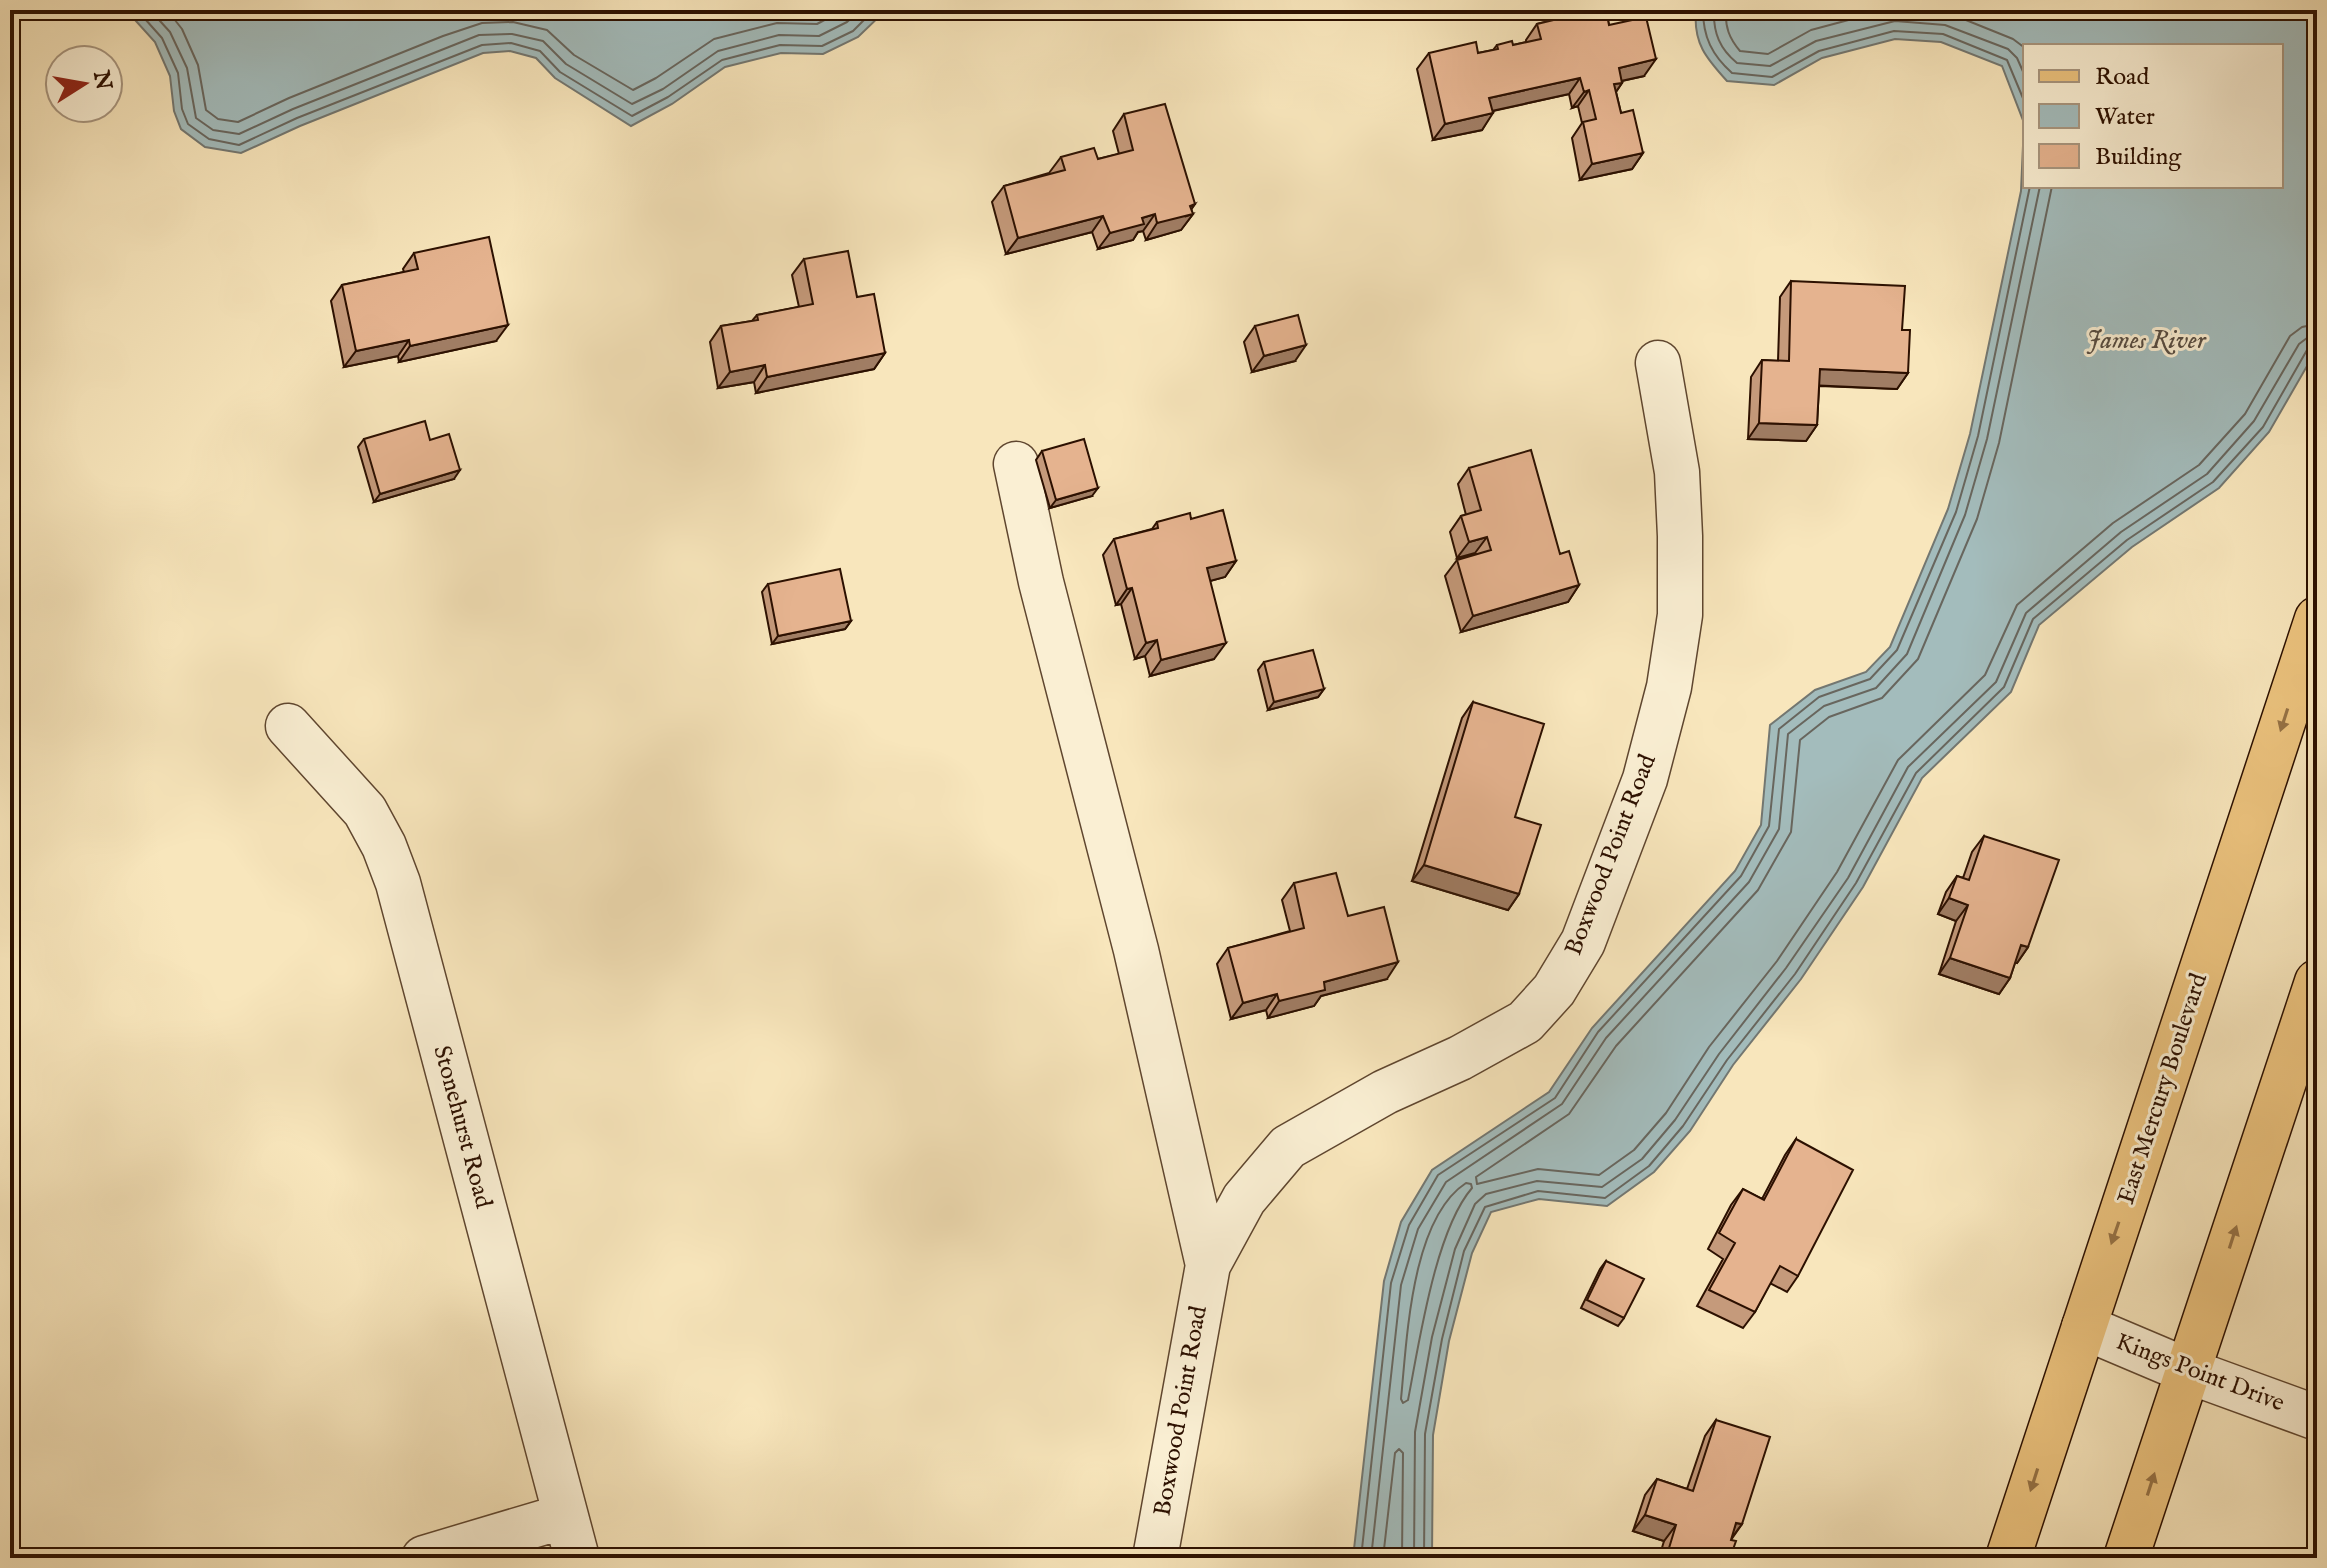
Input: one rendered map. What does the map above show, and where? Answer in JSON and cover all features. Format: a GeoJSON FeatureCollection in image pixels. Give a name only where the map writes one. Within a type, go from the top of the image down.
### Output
{"type":"FeatureCollection","features":[{"type":"Feature","properties":{"kind":"main road","name":"East Mercury Boulevard"},"geometry":{"type":"LineString","coordinates":[[2008,1558],[2317,619]]}},
{"type":"Feature","properties":{"kind":"main road"},"geometry":{"type":"LineString","coordinates":[[2126,1558],[2188,1371],[2310,1029],[2317,982]]}},
{"type":"Feature","properties":{"kind":"street","name":"Boxwood Point Road"},"geometry":{"type":"LineString","coordinates":[[1155,1558],[1208,1265],[1244,1199],[1288,1147],[1385,1092],[1460,1058],[1525,1022],[1554,990],[1583,942],[1645,779],[1669,687],[1680,615],[1677,472],[1658,363]]}},
{"type":"Feature","properties":{"kind":"street","name":"Boxwood Point Road"},"geometry":{"type":"LineString","coordinates":[[1016,464],[1041,582],[1136,950],[1208,1265]]}},
{"type":"Feature","properties":{"kind":"street","name":"Stonehurst Road"},"geometry":{"type":"LineString","coordinates":[[288,726],[365,811],[384,846],[398,883],[577,1558]]}},
{"type":"Feature","properties":{"kind":"street","name":"Kings Point Drive"},"geometry":{"type":"LineString","coordinates":[[2084,1327],[2188,1371],[2317,1418]]}},
{"type":"Feature","properties":{"kind":"street"},"geometry":{"type":"LineString","coordinates":[[424,1558],[565,1516]]}},
{"type":"Feature","properties":{"kind":"water"},"geometry":{"type":"Polygon","coordinates":[[[126,10],[886,10],[858,37],[823,54],[781,53],[725,67],[672,104],[631,126],[555,78],[536,58],[510,51],[483,53],[300,126],[241,153],[205,147],[181,129],[174,111],[170,76],[155,42],[126,10]]]}},
{"type":"Feature","properties":{"kind":"water","name":"James River"},"geometry":{"type":"Polygon","coordinates":[[[1696,10],[2317,10],[2317,341],[2314,354],[2269,432],[2219,488],[2132,547],[2039,625],[2011,692],[1922,778],[1863,887],[1801,979],[1733,1065],[1690,1131],[1654,1172],[1607,1206],[1539,1199],[1491,1212],[1472,1253],[1449,1341],[1433,1435],[1432,1558],[1353,1558],[1384,1281],[1401,1222],[1432,1170],[1549,1092],[1592,1028],[1735,871],[1761,825],[1770,725],[1815,690],[1866,672],[1890,647],[1948,509],[1970,434],[2021,191],[2023,146],[2023,188],[2283,188],[2283,44],[2023,44],[2023,120],[2002,66],[1941,42],[1895,39],[1822,58],[1774,85],[1727,81],[1702,49],[1696,10]]]}},
{"type":"Feature","properties":{"kind":"building"},"geometry":{"type":"Polygon","coordinates":[[[1565,10],[1606,10],[1609,25],[1646,17],[1656,59],[1619,68],[1622,83],[1614,84],[1621,113],[1633,110],[1643,153],[1592,164],[1583,122],[1596,119],[1589,90],[1584,92],[1580,78],[1489,98],[1493,113],[1445,124],[1429,53],[1476,42],[1478,53],[1498,49],[1497,45],[1512,41],[1513,45],[1541,39],[1537,24],[1566,17],[1565,10]]]}},
{"type":"Feature","properties":{"kind":"building"},"geometry":{"type":"Polygon","coordinates":[[[1165,104],[1195,204],[1190,206],[1193,214],[1157,223],[1155,214],[1142,218],[1144,224],[1110,233],[1103,216],[1018,238],[1004,186],[1065,170],[1061,157],[1094,148],[1098,159],[1133,150],[1124,114],[1165,104]]]}},
{"type":"Feature","properties":{"kind":"building"},"geometry":{"type":"Polygon","coordinates":[[[489,237],[508,325],[410,346],[409,340],[356,351],[342,285],[418,269],[414,253],[489,237]]]}},
{"type":"Feature","properties":{"kind":"building"},"geometry":{"type":"Polygon","coordinates":[[[848,251],[857,297],[874,294],[885,353],[767,377],[765,365],[730,372],[721,326],[758,320],[757,315],[813,304],[804,259],[848,251]]]}},
{"type":"Feature","properties":{"kind":"building"},"geometry":{"type":"Polygon","coordinates":[[[1791,281],[1905,286],[1902,330],[1910,330],[1908,373],[1820,369],[1817,425],[1759,423],[1762,360],[1789,361],[1791,281]]]}},
{"type":"Feature","properties":{"kind":"building"},"geometry":{"type":"Polygon","coordinates":[[[1298,315],[1306,345],[1264,356],[1255,326],[1298,315]]]}},
{"type":"Feature","properties":{"kind":"building"},"geometry":{"type":"Polygon","coordinates":[[[425,421],[430,440],[449,434],[460,470],[380,494],[364,439],[425,421]]]}},
{"type":"Feature","properties":{"kind":"building"},"geometry":{"type":"Polygon","coordinates":[[[1084,439],[1098,488],[1056,500],[1042,451],[1084,439]]]}},
{"type":"Feature","properties":{"kind":"building"},"geometry":{"type":"Polygon","coordinates":[[[1531,450],[1560,554],[1569,551],[1579,585],[1473,616],[1457,560],[1491,550],[1487,537],[1469,542],[1461,516],[1481,510],[1469,468],[1531,450]]]}},
{"type":"Feature","properties":{"kind":"building"},"geometry":{"type":"Polygon","coordinates":[[[1223,510],[1236,561],[1207,568],[1226,643],[1161,660],[1157,640],[1146,643],[1132,588],[1127,589],[1114,539],[1158,528],[1157,522],[1190,513],[1191,519],[1223,510]]]}},
{"type":"Feature","properties":{"kind":"building"},"geometry":{"type":"Polygon","coordinates":[[[840,569],[851,621],[778,636],[768,584],[840,569]]]}},
{"type":"Feature","properties":{"kind":"building"},"geometry":{"type":"Polygon","coordinates":[[[1313,650],[1324,689],[1274,702],[1264,662],[1313,650]]]}},
{"type":"Feature","properties":{"kind":"building"},"geometry":{"type":"Polygon","coordinates":[[[1473,702],[1544,724],[1515,817],[1541,825],[1519,894],[1424,865],[1473,702]]]}},
{"type":"Feature","properties":{"kind":"building"},"geometry":{"type":"Polygon","coordinates":[[[1984,836],[2059,860],[2028,947],[2021,945],[2010,978],[1950,958],[1968,905],[1949,898],[1957,876],[1969,880],[1984,836]]]}},
{"type":"Feature","properties":{"kind":"building"},"geometry":{"type":"Polygon","coordinates":[[[1336,873],[1348,916],[1384,907],[1398,962],[1324,982],[1325,990],[1279,1001],[1277,994],[1243,1003],[1228,948],[1304,928],[1294,883],[1336,873]]]}},
{"type":"Feature","properties":{"kind":"building"},"geometry":{"type":"Polygon","coordinates":[[[1796,1139],[1853,1170],[1798,1276],[1780,1266],[1755,1312],[1709,1290],[1735,1243],[1719,1233],[1743,1189],[1764,1200],[1796,1139]]]}},
{"type":"Feature","properties":{"kind":"building"},"geometry":{"type":"Polygon","coordinates":[[[1606,1261],[1644,1279],[1624,1318],[1587,1300],[1606,1261]]]}},
{"type":"Feature","properties":{"kind":"building"},"geometry":{"type":"Polygon","coordinates":[[[1716,1420],[1770,1437],[1742,1524],[1736,1523],[1731,1540],[1736,1541],[1730,1558],[1666,1558],[1676,1525],[1645,1515],[1657,1479],[1693,1491],[1716,1420]]]}},
{"type":"Feature","properties":{"kind":"building"},"geometry":{"type":"Polygon","coordinates":[[[15,1549],[18,1558],[10,1558],[10,1550],[15,1549]]]}}]}
